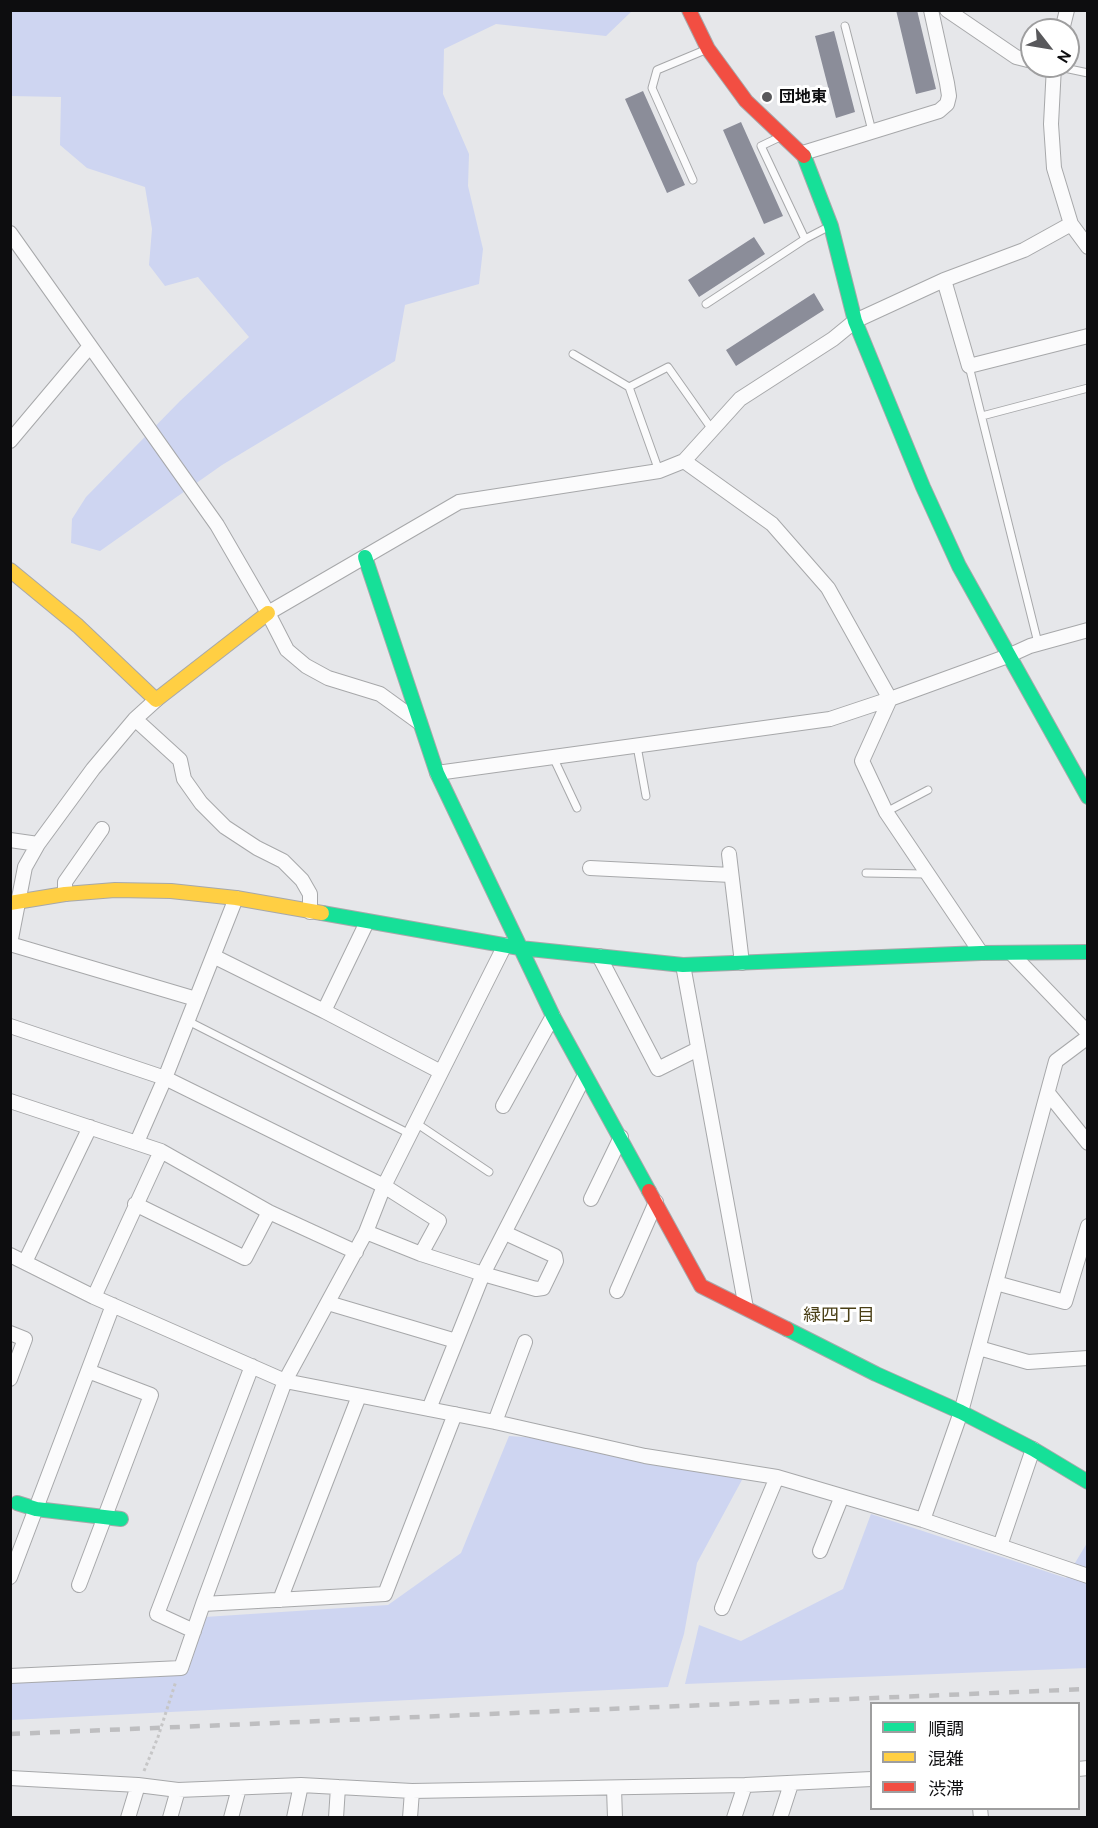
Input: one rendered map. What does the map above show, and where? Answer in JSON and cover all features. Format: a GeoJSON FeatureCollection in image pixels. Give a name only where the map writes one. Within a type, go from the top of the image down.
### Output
{"type":"FeatureCollection","features":[{"type":"Feature","properties":{"kind":"street"},"geometry":{"type":"LineString","coordinates":[[689,10],[708,49],[746,101],[803,153],[831,226],[855,321],[923,487],[959,566],[1088,797]]}},
{"type":"Feature","properties":{"kind":"street"},"geometry":{"type":"LineString","coordinates":[[803,153],[939,111],[947,104],[948,89],[931,10]]}},
{"type":"Feature","properties":{"kind":"street"},"geometry":{"type":"LineString","coordinates":[[946,10],[1020,58]]}},
{"type":"Feature","properties":{"kind":"street"},"geometry":{"type":"LineString","coordinates":[[1053,78],[1051,124],[1054,168],[1071,224],[1088,247]]}},
{"type":"Feature","properties":{"kind":"street"},"geometry":{"type":"LineString","coordinates":[[196,999],[10,944],[14,902],[25,867],[38,844],[93,769],[135,719],[156,700],[268,613],[459,502],[659,471],[684,461],[711,428],[740,399],[833,339],[855,321],[944,280],[1024,250],[1071,224]]}},
{"type":"Feature","properties":{"kind":"street"},"geometry":{"type":"LineString","coordinates":[[10,233],[217,525],[287,650],[306,666],[328,678],[380,694],[420,724]]}},
{"type":"Feature","properties":{"kind":"street"},"geometry":{"type":"LineString","coordinates":[[944,280],[969,366],[1088,336]]}},
{"type":"Feature","properties":{"kind":"street"},"geometry":{"type":"LineString","coordinates":[[10,441],[90,346]]}},
{"type":"Feature","properties":{"kind":"street"},"geometry":{"type":"LineString","coordinates":[[684,461],[772,524],[828,588],[890,699]]}},
{"type":"Feature","properties":{"kind":"street"},"geometry":{"type":"LineString","coordinates":[[365,557],[437,773],[553,1016],[701,1286],[876,1374],[961,1412],[1034,1449],[1088,1482]]}},
{"type":"Feature","properties":{"kind":"street"},"geometry":{"type":"LineString","coordinates":[[10,570],[78,626],[156,700]]}},
{"type":"Feature","properties":{"kind":"street"},"geometry":{"type":"LineString","coordinates":[[437,773],[830,719],[1038,644],[1088,630]]}},
{"type":"Feature","properties":{"kind":"street"},"geometry":{"type":"LineString","coordinates":[[890,699],[862,761],[886,812],[981,953]]}},
{"type":"Feature","properties":{"kind":"street"},"geometry":{"type":"LineString","coordinates":[[135,719],[180,760],[184,779],[201,803],[225,827],[256,848],[283,861],[302,880],[310,894],[310,912]]}},
{"type":"Feature","properties":{"kind":"street"},"geometry":{"type":"LineString","coordinates":[[65,894],[65,882],[102,829]]}},
{"type":"Feature","properties":{"kind":"street"},"geometry":{"type":"LineString","coordinates":[[10,840],[38,844]]}},
{"type":"Feature","properties":{"kind":"street"},"geometry":{"type":"LineString","coordinates":[[729,854],[742,963]]}},
{"type":"Feature","properties":{"kind":"street"},"geometry":{"type":"LineString","coordinates":[[590,868],[731,875]]}},
{"type":"Feature","properties":{"kind":"street"},"geometry":{"type":"LineString","coordinates":[[14,902],[65,894],[115,890],[160,891],[236,898],[520,948],[683,965],[981,953],[1088,952]]}},
{"type":"Feature","properties":{"kind":"street"},"geometry":{"type":"LineString","coordinates":[[137,1142],[165,1078],[236,898]]}},
{"type":"Feature","properties":{"kind":"street"},"geometry":{"type":"LineString","coordinates":[[324,1011],[367,922]]}},
{"type":"Feature","properties":{"kind":"street"},"geometry":{"type":"LineString","coordinates":[[10,1676],[181,1668],[285,1381],[356,1252],[384,1186],[505,945]]}},
{"type":"Feature","properties":{"kind":"street"},"geometry":{"type":"LineString","coordinates":[[923,1520],[961,1412],[1056,1060],[1088,1035],[1012,954]]}},
{"type":"Feature","properties":{"kind":"street"},"geometry":{"type":"LineString","coordinates":[[213,956],[441,1072]]}},
{"type":"Feature","properties":{"kind":"street"},"geometry":{"type":"LineString","coordinates":[[598,956],[658,1070],[698,1049]]}},
{"type":"Feature","properties":{"kind":"street"},"geometry":{"type":"LineString","coordinates":[[683,965],[746,1308]]}},
{"type":"Feature","properties":{"kind":"street"},"geometry":{"type":"LineString","coordinates":[[502,1106],[553,1016]]}},
{"type":"Feature","properties":{"kind":"street"},"geometry":{"type":"LineString","coordinates":[[10,1026],[165,1078],[384,1186],[439,1221],[421,1254]]}},
{"type":"Feature","properties":{"kind":"street"},"geometry":{"type":"LineString","coordinates":[[429,1410],[483,1274],[585,1075]]}},
{"type":"Feature","properties":{"kind":"street"},"geometry":{"type":"LineString","coordinates":[[1048,1093],[1088,1143]]}},
{"type":"Feature","properties":{"kind":"street"},"geometry":{"type":"LineString","coordinates":[[10,1101],[161,1151],[269,1212],[356,1252]]}},
{"type":"Feature","properties":{"kind":"street"},"geometry":{"type":"LineString","coordinates":[[90,1127],[15,1259],[94,1297],[285,1381],[495,1422],[645,1456],[777,1477],[923,1520],[1088,1576]]}},
{"type":"Feature","properties":{"kind":"street"},"geometry":{"type":"LineString","coordinates":[[591,1199],[621,1137]]}},
{"type":"Feature","properties":{"kind":"street"},"geometry":{"type":"LineString","coordinates":[[94,1297],[161,1151]]}},
{"type":"Feature","properties":{"kind":"street"},"geometry":{"type":"LineString","coordinates":[[617,1291],[656,1202]]}},
{"type":"Feature","properties":{"kind":"street"},"geometry":{"type":"LineString","coordinates":[[135,1204],[245,1258],[269,1212]]}},
{"type":"Feature","properties":{"kind":"street"},"geometry":{"type":"LineString","coordinates":[[996,1283],[1065,1302],[1088,1226]]}},
{"type":"Feature","properties":{"kind":"street"},"geometry":{"type":"LineString","coordinates":[[366,1232],[421,1254],[483,1274],[536,1289],[543,1288],[556,1261],[555,1256],[505,1233]]}},
{"type":"Feature","properties":{"kind":"street"},"geometry":{"type":"LineString","coordinates":[[328,1303],[456,1341]]}},
{"type":"Feature","properties":{"kind":"street"},"geometry":{"type":"LineString","coordinates":[[10,1577],[15,1552],[36,1509],[113,1305]]}},
{"type":"Feature","properties":{"kind":"street"},"geometry":{"type":"LineString","coordinates":[[10,1333],[25,1339],[10,1379]]}},
{"type":"Feature","properties":{"kind":"street"},"geometry":{"type":"LineString","coordinates":[[495,1422],[525,1342]]}},
{"type":"Feature","properties":{"kind":"street"},"geometry":{"type":"LineString","coordinates":[[978,1348],[1028,1362],[1088,1358]]}},
{"type":"Feature","properties":{"kind":"street"},"geometry":{"type":"LineString","coordinates":[[194,1630],[157,1614],[252,1366]]}},
{"type":"Feature","properties":{"kind":"street"},"geometry":{"type":"LineString","coordinates":[[79,1585],[151,1395],[88,1371]]}},
{"type":"Feature","properties":{"kind":"street"},"geometry":{"type":"LineString","coordinates":[[280,1600],[359,1395]]}},
{"type":"Feature","properties":{"kind":"street"},"geometry":{"type":"LineString","coordinates":[[203,1604],[385,1594],[455,1414]]}},
{"type":"Feature","properties":{"kind":"street"},"geometry":{"type":"LineString","coordinates":[[1000,1546],[1034,1449]]}},
{"type":"Feature","properties":{"kind":"street"},"geometry":{"type":"LineString","coordinates":[[722,1608],[777,1477]]}},
{"type":"Feature","properties":{"kind":"street"},"geometry":{"type":"LineString","coordinates":[[820,1551],[842,1496]]}},
{"type":"Feature","properties":{"kind":"street"},"geometry":{"type":"LineString","coordinates":[[14,1502],[36,1509],[121,1519]]}},
{"type":"Feature","properties":{"kind":"street"},"geometry":{"type":"LineString","coordinates":[[10,1778],[138,1785],[178,1790],[302,1785],[412,1791],[791,1784],[870,1779]]}},
{"type":"Feature","properties":{"kind":"street"},"geometry":{"type":"LineString","coordinates":[[780,1818],[791,1784]]}},
{"type":"Feature","properties":{"kind":"street"},"geometry":{"type":"LineString","coordinates":[[128,1818],[138,1785]]}},
{"type":"Feature","properties":{"kind":"street"},"geometry":{"type":"LineString","coordinates":[[294,1818],[302,1785]]}},
{"type":"Feature","properties":{"kind":"street"},"geometry":{"type":"LineString","coordinates":[[734,1818],[745,1785]]}},
{"type":"Feature","properties":{"kind":"street"},"geometry":{"type":"LineString","coordinates":[[336,1818],[338,1787]]}},
{"type":"Feature","properties":{"kind":"street"},"geometry":{"type":"LineString","coordinates":[[231,1818],[240,1788]]}},
{"type":"Feature","properties":{"kind":"street"},"geometry":{"type":"LineString","coordinates":[[614,1788],[615,1818]]}},
{"type":"Feature","properties":{"kind":"street"},"geometry":{"type":"LineString","coordinates":[[170,1818],[178,1790]]}},
{"type":"Feature","properties":{"kind":"street"},"geometry":{"type":"LineString","coordinates":[[410,1818],[412,1791]]}},
{"type":"Feature","properties":{"kind":"lane"},"geometry":{"type":"LineString","coordinates":[[845,26],[872,131]]}},
{"type":"Feature","properties":{"kind":"lane"},"geometry":{"type":"LineString","coordinates":[[693,180],[652,88],[657,70],[708,49]]}},
{"type":"Feature","properties":{"kind":"lane"},"geometry":{"type":"LineString","coordinates":[[785,135],[762,146],[805,239]]}},
{"type":"Feature","properties":{"kind":"lane"},"geometry":{"type":"LineString","coordinates":[[706,304],[805,239],[831,226]]}},
{"type":"Feature","properties":{"kind":"lane"},"geometry":{"type":"LineString","coordinates":[[573,354],[628,387],[659,471]]}},
{"type":"Feature","properties":{"kind":"lane"},"geometry":{"type":"LineString","coordinates":[[969,366],[1038,644]]}},
{"type":"Feature","properties":{"kind":"lane"},"geometry":{"type":"LineString","coordinates":[[628,387],[668,367],[711,428]]}},
{"type":"Feature","properties":{"kind":"lane"},"geometry":{"type":"LineString","coordinates":[[982,416],[1088,388]]}},
{"type":"Feature","properties":{"kind":"lane"},"geometry":{"type":"LineString","coordinates":[[637,746],[646,796]]}},
{"type":"Feature","properties":{"kind":"lane"},"geometry":{"type":"LineString","coordinates":[[553,757],[577,808]]}},
{"type":"Feature","properties":{"kind":"lane"},"geometry":{"type":"LineString","coordinates":[[886,812],[928,790]]}},
{"type":"Feature","properties":{"kind":"lane"},"geometry":{"type":"LineString","coordinates":[[866,873],[926,874]]}},
{"type":"Feature","properties":{"kind":"lane"},"geometry":{"type":"LineString","coordinates":[[188,1021],[413,1128],[489,1172]]}},
{"type":"Feature","properties":{"kind":"path"},"geometry":{"type":"LineString","coordinates":[[138,1785],[158,1737],[181,1668]]}},
{"type":"Feature","properties":{"kind":"shaded area"},"geometry":{"type":"Polygon","coordinates":[[[11,11],[632,11],[606,36],[496,24],[444,49],[443,94],[469,154],[468,186],[483,249],[479,284],[405,305],[395,361],[222,465],[100,551],[71,543],[72,519],[86,497],[180,401],[249,337],[198,277],[165,286],[149,265],[152,229],[145,187],[87,168],[60,145],[61,97],[11,96],[11,11]]]}},
{"type":"Feature","properties":{"kind":"shaded area"},"geometry":{"type":"Polygon","coordinates":[[[509,1436],[579,1441],[743,1478],[697,1563],[684,1634],[668,1687],[11,1720],[11,1675],[188,1672],[205,1617],[388,1605],[461,1553],[509,1436]]]}},
{"type":"Feature","properties":{"kind":"shaded area"},"geometry":{"type":"Polygon","coordinates":[[[871,1514],[1066,1578],[1087,1543],[1087,1668],[685,1684],[699,1625],[741,1641],[843,1589],[871,1514]]]}},
{"type":"Feature","properties":{"kind":"building"},"geometry":{"type":"Polygon","coordinates":[[[896,10],[917,10],[936,89],[916,94],[896,10]]]}},
{"type":"Feature","properties":{"kind":"building"},"geometry":{"type":"Polygon","coordinates":[[[834,31],[855,112],[836,118],[815,36],[834,31]]]}},
{"type":"Feature","properties":{"kind":"building"},"geometry":{"type":"Polygon","coordinates":[[[643,91],[685,185],[667,193],[625,99],[643,91]]]}},
{"type":"Feature","properties":{"kind":"building"},"geometry":{"type":"Polygon","coordinates":[[[741,122],[783,216],[764,224],[723,130],[741,122]]]}},
{"type":"Feature","properties":{"kind":"building"},"geometry":{"type":"Polygon","coordinates":[[[754,237],[765,254],[699,297],[688,280],[754,237]]]}},
{"type":"Feature","properties":{"kind":"building"},"geometry":{"type":"Polygon","coordinates":[[[814,293],[824,310],[736,366],[726,350],[814,293]]]}},
{"type":"Feature","properties":{"kind":"railway"},"geometry":{"type":"LineString","coordinates":[[10,1734],[1088,1689]]}},
{"type":"Feature","properties":{"kind":"traffic: fast"},"geometry":{"type":"LineString","coordinates":[[804,156],[831,226],[855,321],[923,487],[959,566],[1088,797]]}},
{"type":"Feature","properties":{"kind":"traffic: fast"},"geometry":{"type":"LineString","coordinates":[[365,557],[437,773],[553,1016],[649,1191]]}},
{"type":"Feature","properties":{"kind":"traffic: fast"},"geometry":{"type":"LineString","coordinates":[[322,913],[520,948],[683,965],[981,953],[1088,952]]}},
{"type":"Feature","properties":{"kind":"traffic: fast"},"geometry":{"type":"LineString","coordinates":[[787,1329],[876,1374],[961,1412],[1033,1449],[1088,1482]]}},
{"type":"Feature","properties":{"kind":"traffic: fast"},"geometry":{"type":"LineString","coordinates":[[17,1503],[36,1509],[121,1519]]}},
{"type":"Feature","properties":{"kind":"traffic: slow"},"geometry":{"type":"LineString","coordinates":[[10,570],[78,626],[156,700],[268,613]]}},
{"type":"Feature","properties":{"kind":"traffic: slow"},"geometry":{"type":"LineString","coordinates":[[10,903],[65,894],[115,890],[171,891],[236,898],[322,913]]}},
{"type":"Feature","properties":{"kind":"traffic: jam"},"geometry":{"type":"LineString","coordinates":[[689,10],[708,49],[746,101],[804,156]]}},
{"type":"Feature","properties":{"kind":"traffic: jam"},"geometry":{"type":"LineString","coordinates":[[649,1191],[701,1286],[787,1329]]}},
{"type":"Feature","properties":{"kind":"place","name":"団地東"},"geometry":{"type":"Point","coordinates":[767,97]}},
{"type":"Feature","properties":{"kind":"district","name":"緑四丁目"},"geometry":{"type":"Point","coordinates":[839,1316]}}]}
